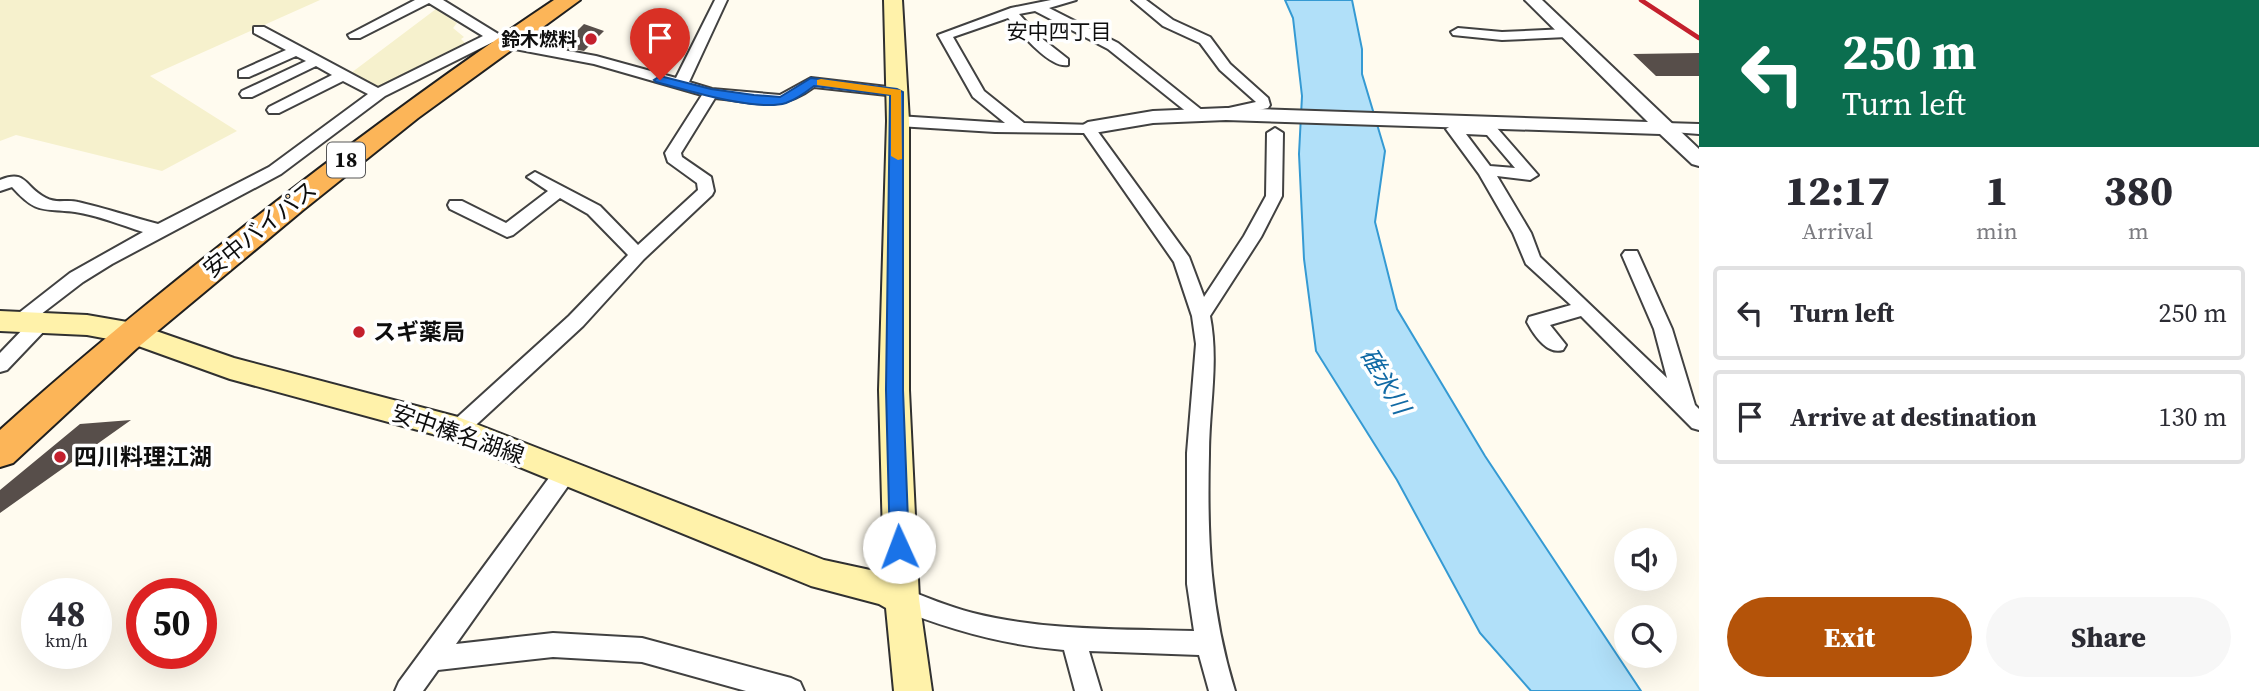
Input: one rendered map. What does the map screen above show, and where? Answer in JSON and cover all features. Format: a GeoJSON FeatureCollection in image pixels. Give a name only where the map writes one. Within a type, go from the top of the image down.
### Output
{"type":"FeatureCollection","features":[{"type":"Feature","properties":{"kind":"highway","name":"安中バイパス"},"geometry":{"type":"LineString","coordinates":[[0,452],[133,333],[340,164],[499,39],[569,0]]}},
{"type":"Feature","properties":{"kind":"main road"},"geometry":{"type":"LineString","coordinates":[[893,0],[898,121],[894,390],[902,599],[910,691]]}},
{"type":"Feature","properties":{"kind":"main road","name":"安中榛名湖線"},"geometry":{"type":"LineString","coordinates":[[21,321],[133,333],[230,368],[457,429],[823,575],[887,590],[902,599]]}},
{"type":"Feature","properties":{"kind":"street"},"geometry":{"type":"LineString","coordinates":[[680,85],[722,0]]}},
{"type":"Feature","properties":{"kind":"street"},"geometry":{"type":"LineString","coordinates":[[1020,127],[978,94],[945,35],[1010,13],[1070,0]]}},
{"type":"Feature","properties":{"kind":"street"},"geometry":{"type":"LineString","coordinates":[[1138,0],[1168,23],[1205,40],[1226,67],[1263,101],[1263,105],[1220,114]]}},
{"type":"Feature","properties":{"kind":"street"},"geometry":{"type":"LineString","coordinates":[[1533,0],[1699,160]]}},
{"type":"Feature","properties":{"kind":"street"},"geometry":{"type":"LineString","coordinates":[[355,35],[434,1],[499,39],[596,60],[711,93],[781,100],[794,95],[811,82],[897,92]]}},
{"type":"Feature","properties":{"kind":"street"},"geometry":{"type":"LineString","coordinates":[[1037,7],[1113,47],[1198,114]]}},
{"type":"Feature","properties":{"kind":"street"},"geometry":{"type":"LineString","coordinates":[[1010,13],[1035,40],[1063,62]]}},
{"type":"Feature","properties":{"kind":"street"},"geometry":{"type":"LineString","coordinates":[[258,30],[378,94]]}},
{"type":"Feature","properties":{"kind":"street"},"geometry":{"type":"LineString","coordinates":[[1458,32],[1502,36],[1567,33]]}},
{"type":"Feature","properties":{"kind":"street"},"geometry":{"type":"LineString","coordinates":[[0,365],[21,321],[58,290],[157,230],[273,173],[378,94],[412,74],[499,39]]}},
{"type":"Feature","properties":{"kind":"street"},"geometry":{"type":"LineString","coordinates":[[244,74],[297,50]]}},
{"type":"Feature","properties":{"kind":"street"},"geometry":{"type":"LineString","coordinates":[[247,94],[316,61]]}},
{"type":"Feature","properties":{"kind":"street"},"geometry":{"type":"LineString","coordinates":[[274,110],[343,75]]}},
{"type":"Feature","properties":{"kind":"street"},"geometry":{"type":"LineString","coordinates":[[457,429],[576,321],[638,255],[706,191],[705,181],[674,159],[673,153],[711,93]]}},
{"type":"Feature","properties":{"kind":"street"},"geometry":{"type":"LineString","coordinates":[[898,121],[1088,128],[1153,117],[1198,114],[1220,114],[1275,125],[1429,121],[1488,127],[1530,175],[1485,170]]}},
{"type":"Feature","properties":{"kind":"street"},"geometry":{"type":"LineString","coordinates":[[1201,316],[1274,196],[1275,125]]}},
{"type":"Feature","properties":{"kind":"street"},"geometry":{"type":"LineString","coordinates":[[1088,128],[1183,261],[1201,316],[1206,344],[1198,453],[1199,584],[1208,643],[1222,691]]}},
{"type":"Feature","properties":{"kind":"street"},"geometry":{"type":"LineString","coordinates":[[1699,129],[1454,129],[1485,170],[1522,233],[1532,260],[1585,308],[1699,422]]}},
{"type":"Feature","properties":{"kind":"street"},"geometry":{"type":"LineString","coordinates":[[535,177],[594,211],[638,255]]}},
{"type":"Feature","properties":{"kind":"street"},"geometry":{"type":"LineString","coordinates":[[0,186],[15,180],[33,201],[63,208],[74,206],[157,230]]}},
{"type":"Feature","properties":{"kind":"street"},"geometry":{"type":"LineString","coordinates":[[456,205],[508,231],[559,191]]}},
{"type":"Feature","properties":{"kind":"street"},"geometry":{"type":"LineString","coordinates":[[1631,255],[1663,329],[1685,406]]}},
{"type":"Feature","properties":{"kind":"street"},"geometry":{"type":"LineString","coordinates":[[1556,345],[1536,322],[1585,308]]}},
{"type":"Feature","properties":{"kind":"street"},"geometry":{"type":"LineString","coordinates":[[408,691],[565,473]]}},
{"type":"Feature","properties":{"kind":"street"},"geometry":{"type":"LineString","coordinates":[[902,599],[927,611],[988,629],[1073,639],[1208,643]]}},
{"type":"Feature","properties":{"kind":"street"},"geometry":{"type":"LineString","coordinates":[[1073,639],[1088,691]]}},
{"type":"Feature","properties":{"kind":"street"},"geometry":{"type":"LineString","coordinates":[[431,659],[553,645],[642,650],[790,691]]}},
{"type":"Feature","properties":{"kind":"shaded area"},"geometry":{"type":"Polygon","coordinates":[[[0,0],[320,0],[150,76],[237,131],[162,171],[16,135],[0,141],[0,0]]]}},
{"type":"Feature","properties":{"kind":"shaded area"},"geometry":{"type":"Polygon","coordinates":[[[436,9],[457,23],[453,28],[464,37],[461,39],[469,47],[410,72],[377,92],[347,76],[436,9]]]}},
{"type":"Feature","properties":{"kind":"water","name":"碓氷川"},"geometry":{"type":"Polygon","coordinates":[[[1285,0],[1352,0],[1362,49],[1362,74],[1385,151],[1375,222],[1397,309],[1485,456],[1614,650],[1614,668],[1626,668],[1641,691],[1531,691],[1480,633],[1397,480],[1316,351],[1304,259],[1299,154],[1302,96],[1293,18],[1285,0]]]}},
{"type":"Feature","properties":{"kind":"building"},"geometry":{"type":"Polygon","coordinates":[[[584,24],[604,31],[584,51],[561,47],[584,24]]]}},
{"type":"Feature","properties":{"kind":"building"},"geometry":{"type":"Polygon","coordinates":[[[1699,53],[1699,76],[1656,76],[1633,54],[1699,53]]]}},
{"type":"Feature","properties":{"kind":"building","name":"四川料理江湖"},"geometry":{"type":"Polygon","coordinates":[[[131,420],[0,513],[0,490],[80,424],[131,420]]]}},
{"type":"Feature","properties":{"kind":"railway"},"geometry":{"type":"LineString","coordinates":[[1641,0],[1699,38]]}},
{"type":"Feature","properties":{"kind":"slow traffic"},"geometry":{"type":"LineString","coordinates":[[821,83],[897,92],[898,156]]}},
{"type":"Feature","properties":{"kind":"place","name":"鈴木燃料"},"geometry":{"type":"Point","coordinates":[591,39]}},
{"type":"Feature","properties":{"kind":"place","name":"スギ薬局"},"geometry":{"type":"Point","coordinates":[359,332]}},
{"type":"Feature","properties":{"kind":"place","name":"四川料理江湖"},"geometry":{"type":"Point","coordinates":[60,457]}},
{"type":"Feature","properties":{"kind":"district","name":"安中四丁目"},"geometry":{"type":"Point","coordinates":[1059,32]}},
{"type":"Feature","properties":{"kind":"route"},"geometry":{"type":"LineString","coordinates":[[660,80],[711,93],[754,99],[781,100],[794,95],[811,82],[897,92],[894,390],[899,547]]}}]}
